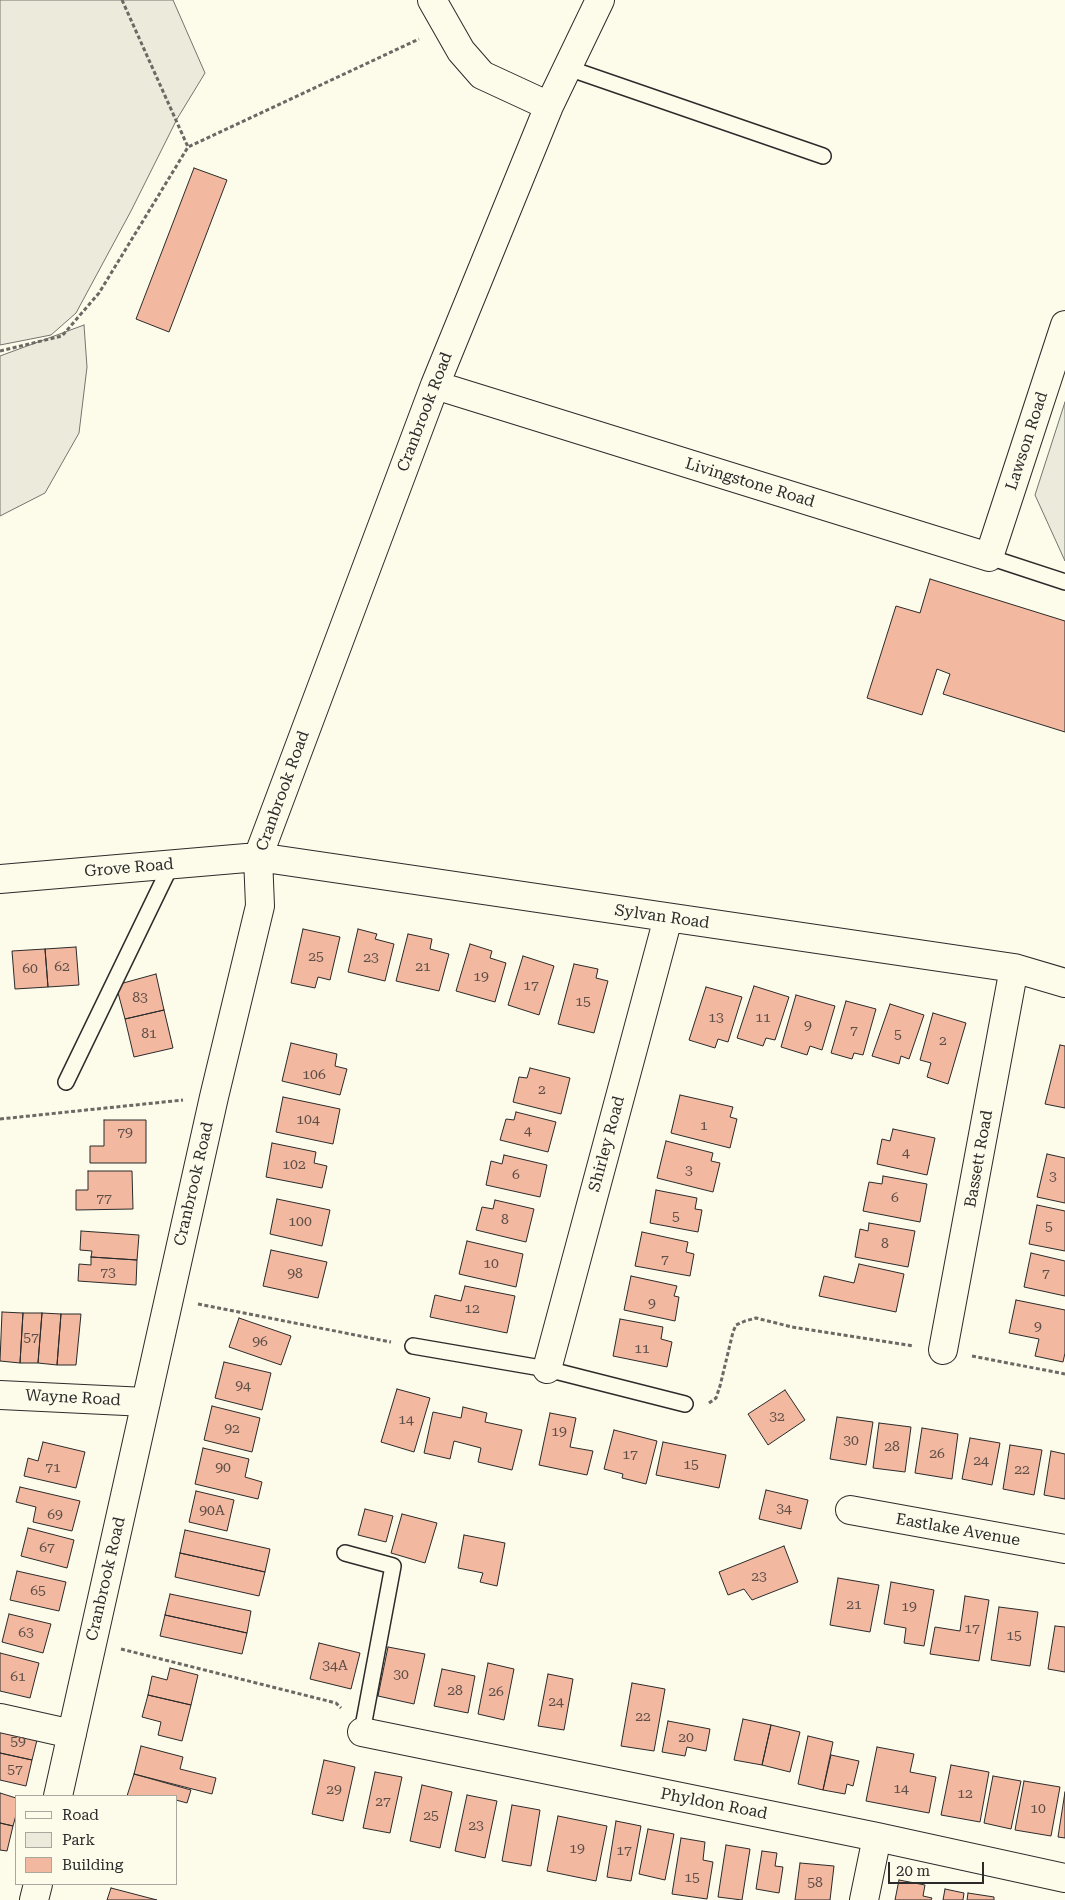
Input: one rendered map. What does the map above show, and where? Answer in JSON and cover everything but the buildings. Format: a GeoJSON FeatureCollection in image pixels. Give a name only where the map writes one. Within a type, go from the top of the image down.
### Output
{"type":"FeatureCollection","features":[{"type":"Feature","properties":{"kind":"street"},"geometry":{"type":"LineString","coordinates":[[432,0],[461,51],[482,75],[549,106]]}},
{"type":"Feature","properties":{"kind":"street","name":"Cranbrook Road"},"geometry":{"type":"LineString","coordinates":[[58,1795],[214,1097],[260,906],[258,857],[435,385],[549,106],[600,0]]}},
{"type":"Feature","properties":{"kind":"street","name":"Lawson Road"},"geometry":{"type":"LineString","coordinates":[[989,557],[1065,325]]}},
{"type":"Feature","properties":{"kind":"street","name":"Livingstone Road"},"geometry":{"type":"LineString","coordinates":[[435,385],[989,557]]}},
{"type":"Feature","properties":{"kind":"street","name":"Grove Road"},"geometry":{"type":"LineString","coordinates":[[0,879],[258,857]]}},
{"type":"Feature","properties":{"kind":"street","name":"Sylvan Road"},"geometry":{"type":"LineString","coordinates":[[258,857],[1014,968],[1065,983]]}},
{"type":"Feature","properties":{"kind":"street","name":"Shirley Road"},"geometry":{"type":"LineString","coordinates":[[547,1369],[668,918]]}},
{"type":"Feature","properties":{"kind":"street","name":"Bassett Road"},"geometry":{"type":"LineString","coordinates":[[943,1350],[1014,968]]}},
{"type":"Feature","properties":{"kind":"street","name":"Wayne Road"},"geometry":{"type":"LineString","coordinates":[[0,1395],[146,1402]]}},
{"type":"Feature","properties":{"kind":"street","name":"Eastlake Avenue"},"geometry":{"type":"LineString","coordinates":[[850,1510],[1065,1549]]}},
{"type":"Feature","properties":{"kind":"street"},"geometry":{"type":"LineString","coordinates":[[0,1718],[72,1734]]}},
{"type":"Feature","properties":{"kind":"street","name":"Phyldon Road"},"geometry":{"type":"LineString","coordinates":[[362,1732],[877,1837],[1065,1878]]}},
{"type":"Feature","properties":{"kind":"street"},"geometry":{"type":"LineString","coordinates":[[864,1900],[877,1837]]}},
{"type":"Feature","properties":{"kind":"street"},"geometry":{"type":"LineString","coordinates":[[34,1900],[38,1885]]}},
{"type":"Feature","properties":{"kind":"lane"},"geometry":{"type":"LineString","coordinates":[[568,68],[823,156]]}},
{"type":"Feature","properties":{"kind":"lane","name":"Livingstone Road"},"geometry":{"type":"LineString","coordinates":[[989,557],[1065,582]]}},
{"type":"Feature","properties":{"kind":"lane"},"geometry":{"type":"LineString","coordinates":[[66,1082],[171,865]]}},
{"type":"Feature","properties":{"kind":"lane"},"geometry":{"type":"LineString","coordinates":[[413,1346],[547,1369],[684,1404]]}},
{"type":"Feature","properties":{"kind":"lane"},"geometry":{"type":"LineString","coordinates":[[344,1554],[393,1566],[362,1732]]}},
{"type":"Feature","properties":{"kind":"path"},"geometry":{"type":"LineString","coordinates":[[122,0],[188,147]]}},
{"type":"Feature","properties":{"kind":"path"},"geometry":{"type":"LineString","coordinates":[[0,351],[62,336],[99,293],[188,147],[446,26]]}},
{"type":"Feature","properties":{"kind":"path"},"geometry":{"type":"LineString","coordinates":[[0,1119],[214,1097]]}},
{"type":"Feature","properties":{"kind":"path"},"geometry":{"type":"LineString","coordinates":[[169,1298],[413,1346]]}},
{"type":"Feature","properties":{"kind":"path"},"geometry":{"type":"LineString","coordinates":[[684,1404],[705,1406],[716,1398],[732,1332],[736,1325],[745,1320],[756,1318],[792,1327],[943,1350],[1065,1374]]}},
{"type":"Feature","properties":{"kind":"path"},"geometry":{"type":"LineString","coordinates":[[92,1642],[336,1703],[362,1732]]}},
{"type":"Feature","properties":{"kind":"green space"},"geometry":{"type":"Polygon","coordinates":[[[0,0],[173,0],[205,73],[177,119],[131,211],[76,313],[51,335],[0,345],[0,0]]]}},
{"type":"Feature","properties":{"kind":"green space"},"geometry":{"type":"Polygon","coordinates":[[[84,325],[87,367],[79,433],[45,493],[0,516],[0,356],[84,325]]]}},
{"type":"Feature","properties":{"kind":"green space"},"geometry":{"type":"Polygon","coordinates":[[[1065,402],[1065,561],[1035,495],[1065,402]]]}}]}
